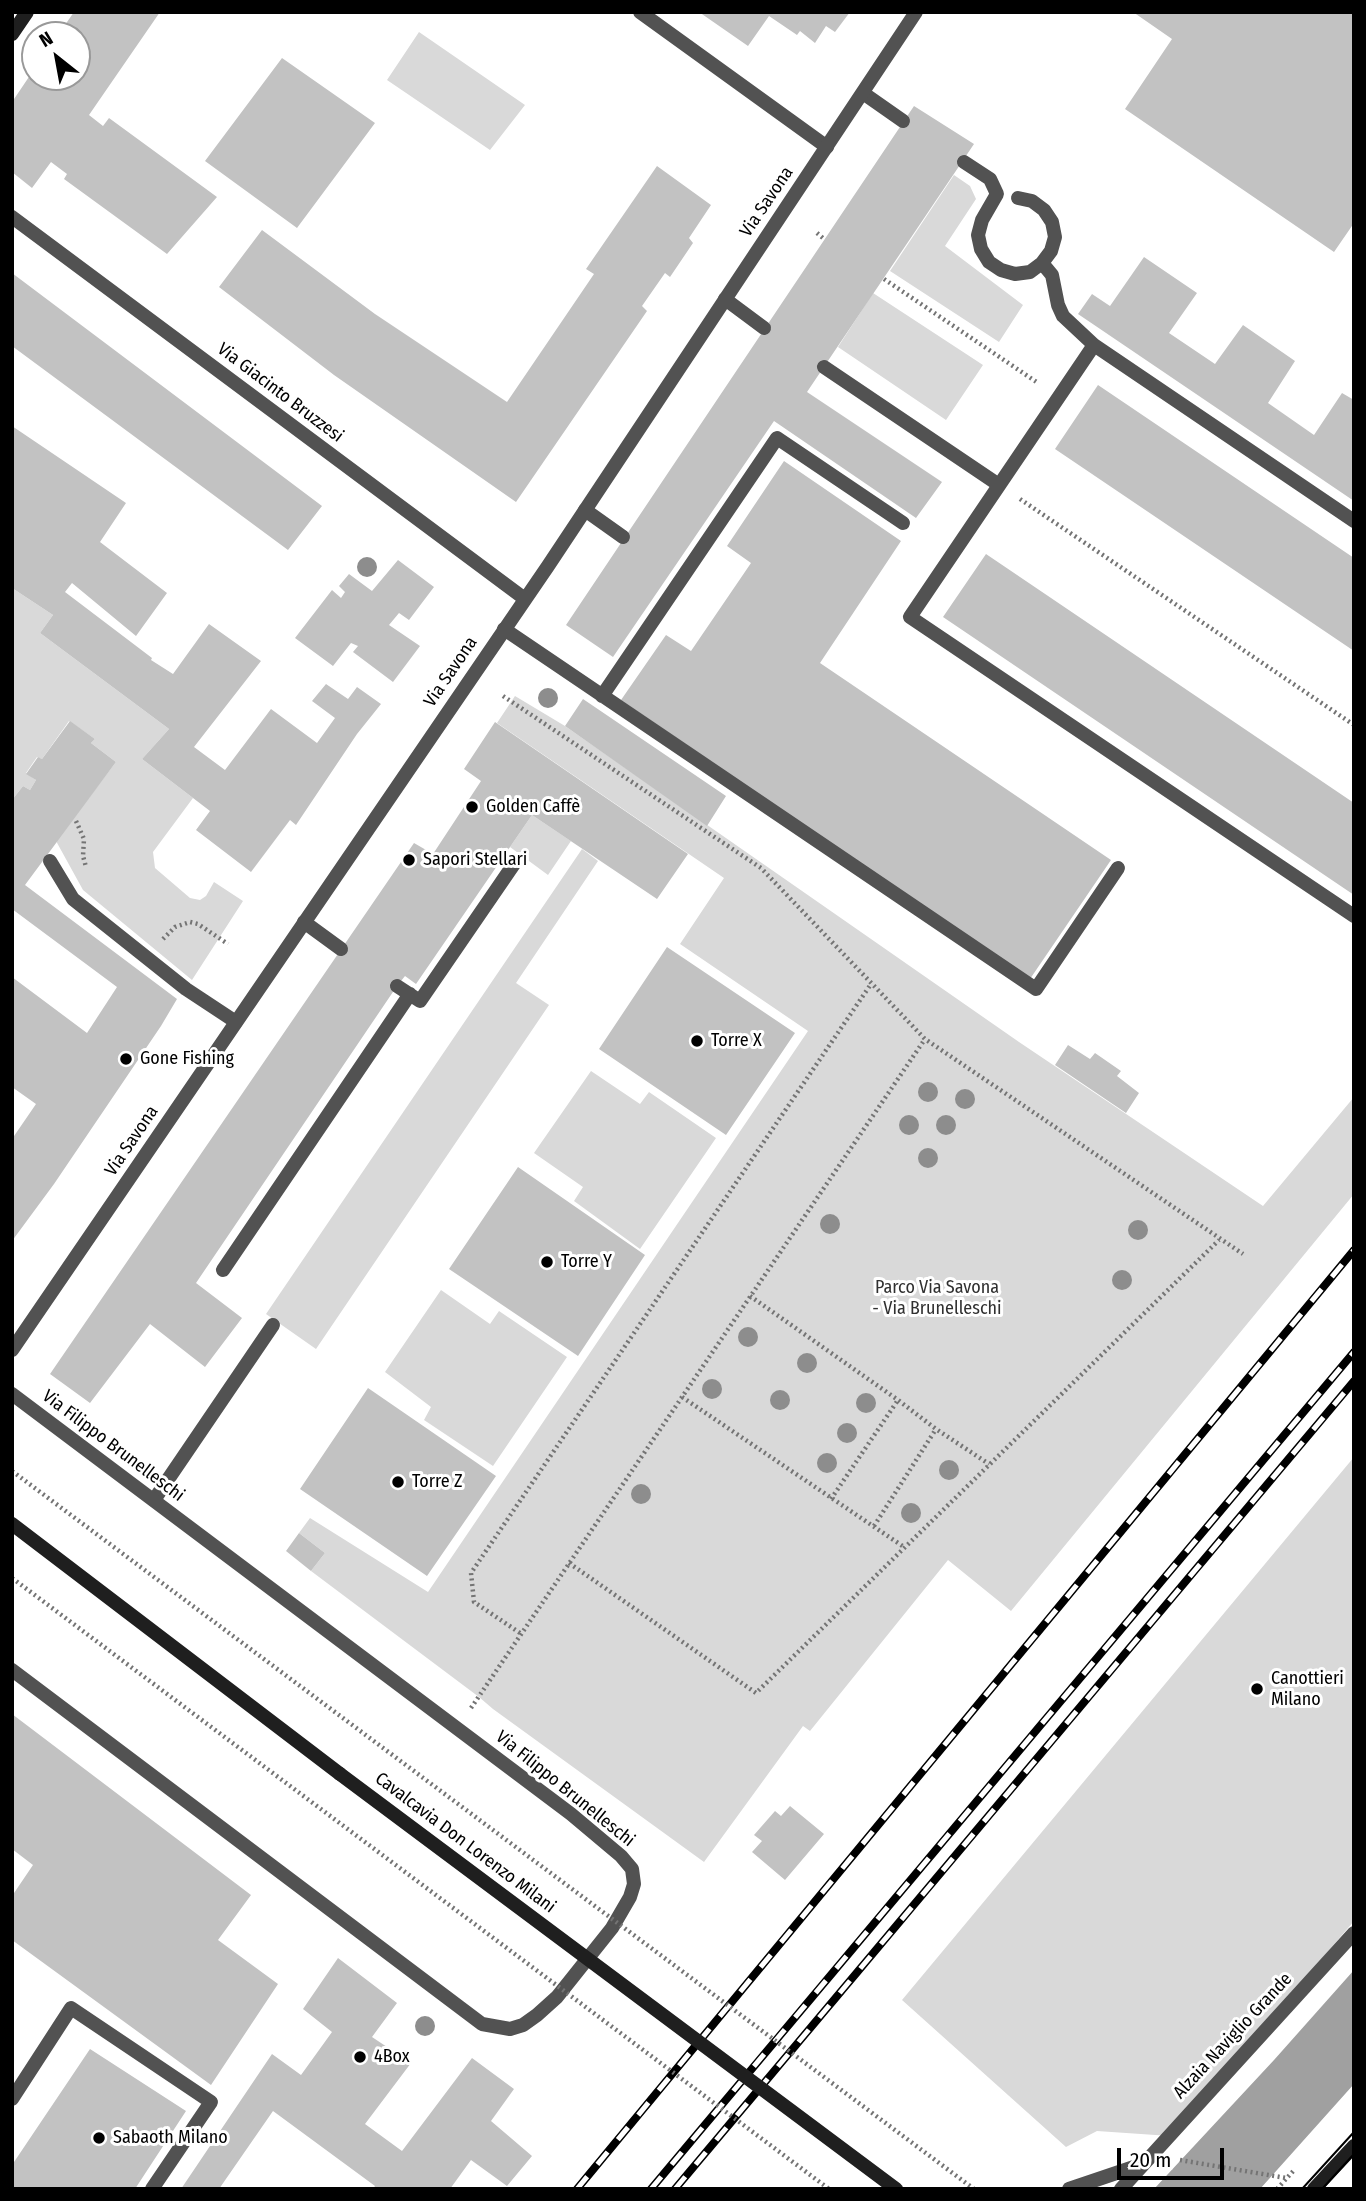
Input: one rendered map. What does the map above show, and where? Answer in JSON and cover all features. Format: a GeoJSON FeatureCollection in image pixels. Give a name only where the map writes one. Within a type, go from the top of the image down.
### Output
{"type":"FeatureCollection","features":[{"type":"Feature","properties":{"kind":"main road"},"geometry":{"type":"LineString","coordinates":[[12,34],[27,12]]}},
{"type":"Feature","properties":{"kind":"main road","name":"Cavalcavia Don Lorenzo Milani"},"geometry":{"type":"LineString","coordinates":[[12,1524],[340,1774],[896,2189]]}},
{"type":"Feature","properties":{"kind":"main road"},"geometry":{"type":"LineString","coordinates":[[1314,2189],[1354,2146]]}},
{"type":"Feature","properties":{"kind":"street"},"geometry":{"type":"LineString","coordinates":[[640,12],[827,147]]}},
{"type":"Feature","properties":{"kind":"street","name":"Via Savona"},"geometry":{"type":"LineString","coordinates":[[12,1350],[525,599],[916,12]]}},
{"type":"Feature","properties":{"kind":"street"},"geometry":{"type":"LineString","coordinates":[[863,93],[903,121]]}},
{"type":"Feature","properties":{"kind":"street"},"geometry":{"type":"LineString","coordinates":[[964,162],[990,178],[998,194],[982,220],[978,235],[981,249],[989,262],[1001,270],[1015,274],[1030,272],[1042,263],[1051,251],[1055,237],[1052,222],[1044,210],[1032,201],[1018,198]]}},
{"type":"Feature","properties":{"kind":"street","name":"Via Giacinto Bruzzesi"},"geometry":{"type":"LineString","coordinates":[[12,217],[525,599]]}},
{"type":"Feature","properties":{"kind":"street"},"geometry":{"type":"LineString","coordinates":[[1042,263],[1052,275],[1063,316],[1094,345],[1354,521]]}},
{"type":"Feature","properties":{"kind":"street"},"geometry":{"type":"LineString","coordinates":[[725,299],[764,328]]}},
{"type":"Feature","properties":{"kind":"street"},"geometry":{"type":"LineString","coordinates":[[1094,345],[910,617],[1354,916]]}},
{"type":"Feature","properties":{"kind":"street"},"geometry":{"type":"LineString","coordinates":[[824,367],[999,485]]}},
{"type":"Feature","properties":{"kind":"street"},"geometry":{"type":"LineString","coordinates":[[602,696],[677,573],[777,438],[903,523]]}},
{"type":"Feature","properties":{"kind":"street"},"geometry":{"type":"LineString","coordinates":[[585,510],[623,537]]}},
{"type":"Feature","properties":{"kind":"street"},"geometry":{"type":"LineString","coordinates":[[504,629],[1037,989],[1118,868]]}},
{"type":"Feature","properties":{"kind":"street"},"geometry":{"type":"LineString","coordinates":[[50,861],[73,899],[186,989],[236,1022]]}},
{"type":"Feature","properties":{"kind":"street"},"geometry":{"type":"LineString","coordinates":[[397,986],[420,1001],[514,863]]}},
{"type":"Feature","properties":{"kind":"street"},"geometry":{"type":"LineString","coordinates":[[304,922],[341,949]]}},
{"type":"Feature","properties":{"kind":"street"},"geometry":{"type":"LineString","coordinates":[[223,1270],[410,994]]}},
{"type":"Feature","properties":{"kind":"street"},"geometry":{"type":"LineString","coordinates":[[154,1500],[272,1325]]}},
{"type":"Feature","properties":{"kind":"street","name":"Via Filippo Brunelleschi"},"geometry":{"type":"LineString","coordinates":[[12,1394],[571,1814],[621,1856],[632,1869],[634,1884],[630,1897],[612,1928],[557,1997],[523,2025],[496,2028],[472,2019],[12,1670]]}},
{"type":"Feature","properties":{"kind":"street","name":"Alzaia Naviglio Grande"},"geometry":{"type":"LineString","coordinates":[[1121,2189],[1354,1933]]}},
{"type":"Feature","properties":{"kind":"street"},"geometry":{"type":"LineString","coordinates":[[12,2099],[71,2008],[211,2102],[152,2189]]}},
{"type":"Feature","properties":{"kind":"street"},"geometry":{"type":"LineString","coordinates":[[1078,2187],[1141,2165]]}},
{"type":"Feature","properties":{"kind":"path"},"geometry":{"type":"LineString","coordinates":[[817,233],[824,239]]}},
{"type":"Feature","properties":{"kind":"path"},"geometry":{"type":"LineString","coordinates":[[884,279],[1059,397]]}},
{"type":"Feature","properties":{"kind":"path"},"geometry":{"type":"LineString","coordinates":[[999,485],[1354,724]]}},
{"type":"Feature","properties":{"kind":"path"},"geometry":{"type":"LineString","coordinates":[[503,696],[761,868],[925,1039],[1243,1254]]}},
{"type":"Feature","properties":{"kind":"path"},"geometry":{"type":"LineString","coordinates":[[76,821],[84,839],[83,856],[90,874]]}},
{"type":"Feature","properties":{"kind":"path"},"geometry":{"type":"LineString","coordinates":[[151,943],[163,939],[175,927],[190,922],[198,924],[228,944]]}},
{"type":"Feature","properties":{"kind":"path"},"geometry":{"type":"LineString","coordinates":[[520,1633],[474,1602],[471,1573],[871,984]]}},
{"type":"Feature","properties":{"kind":"path"},"geometry":{"type":"LineString","coordinates":[[456,1728],[925,1039]]}},
{"type":"Feature","properties":{"kind":"path"},"geometry":{"type":"LineString","coordinates":[[569,1563],[756,1693],[1219,1240]]}},
{"type":"Feature","properties":{"kind":"path"},"geometry":{"type":"LineString","coordinates":[[750,1296],[989,1464]]}},
{"type":"Feature","properties":{"kind":"path"},"geometry":{"type":"LineString","coordinates":[[682,1396],[904,1547]]}},
{"type":"Feature","properties":{"kind":"path"},"geometry":{"type":"LineString","coordinates":[[831,1499],[898,1400]]}},
{"type":"Feature","properties":{"kind":"path"},"geometry":{"type":"LineString","coordinates":[[874,1526],[936,1429]]}},
{"type":"Feature","properties":{"kind":"path"},"geometry":{"type":"LineString","coordinates":[[12,1471],[974,2189]]}},
{"type":"Feature","properties":{"kind":"path"},"geometry":{"type":"LineString","coordinates":[[12,1578],[829,2189]]}},
{"type":"Feature","properties":{"kind":"path"},"geometry":{"type":"LineString","coordinates":[[1170,2158],[1286,2178],[1277,2189]]}},
{"type":"Feature","properties":{"kind":"green space"},"geometry":{"type":"Polygon","coordinates":[[[419,32],[525,105],[490,150],[387,80],[419,32]]]}},
{"type":"Feature","properties":{"kind":"green space"},"geometry":{"type":"Polygon","coordinates":[[[954,175],[970,186],[976,199],[945,246],[1023,305],[999,342],[890,271],[954,175]]]}},
{"type":"Feature","properties":{"kind":"green space"},"geometry":{"type":"Polygon","coordinates":[[[873,293],[983,365],[946,420],[838,347],[873,293]]]}},
{"type":"Feature","properties":{"kind":"green space"},"geometry":{"type":"Polygon","coordinates":[[[12,588],[53,615],[40,633],[169,729],[142,759],[193,798],[153,852],[155,868],[190,898],[200,900],[206,896],[214,882],[243,901],[192,980],[83,890],[56,841],[116,762],[91,743],[95,739],[69,721],[42,759],[37,757],[26,773],[36,780],[30,790],[23,786],[12,800],[12,588]]]}},
{"type":"Feature","properties":{"kind":"green space","name":"Parco Via Savona - Via Brunelleschi"},"geometry":{"type":"Polygon","coordinates":[[[515,696],[565,726],[1019,1042],[1263,1206],[1354,1097],[1354,1194],[1011,1611],[948,1560],[810,1731],[803,1726],[704,1862],[493,1709],[311,1571],[325,1553],[299,1533],[310,1518],[428,1592],[808,1031],[680,944],[724,878],[497,723],[515,696]]]}},
{"type":"Feature","properties":{"kind":"green space"},"geometry":{"type":"Polygon","coordinates":[[[532,815],[571,841],[548,875],[510,847],[532,815]]]}},
{"type":"Feature","properties":{"kind":"green space"},"geometry":{"type":"Polygon","coordinates":[[[582,849],[598,861],[516,983],[549,1005],[316,1349],[266,1314],[582,849]]]}},
{"type":"Feature","properties":{"kind":"green space"},"geometry":{"type":"Polygon","coordinates":[[[591,1071],[640,1104],[649,1092],[716,1138],[640,1249],[574,1201],[583,1187],[534,1153],[591,1071]]]}},
{"type":"Feature","properties":{"kind":"green space"},"geometry":{"type":"Polygon","coordinates":[[[441,1290],[490,1324],[499,1311],[567,1357],[493,1466],[424,1420],[431,1407],[385,1372],[441,1290]]]}},
{"type":"Feature","properties":{"kind":"green space","name":"Canottieri Milano"},"geometry":{"type":"Polygon","coordinates":[[[1354,1457],[1354,1921],[1170,2136],[1097,2131],[1066,2147],[902,2000],[1354,1457]]]}},
{"type":"Feature","properties":{"kind":"shaded area"},"geometry":{"type":"Polygon","coordinates":[[[1354,1970],[1354,2084],[1260,2189],[1154,2189],[1274,2060],[1354,1970]]]}},
{"type":"Feature","properties":{"kind":"building"},"geometry":{"type":"Polygon","coordinates":[[[74,12],[160,12],[89,115],[103,126],[109,118],[217,197],[167,254],[64,179],[67,174],[51,162],[32,188],[12,172],[12,102],[21,89],[21,91],[91,91],[91,21],[68,21],[74,12]]]}},
{"type":"Feature","properties":{"kind":"building"},"geometry":{"type":"Polygon","coordinates":[[[699,12],[850,12],[835,32],[826,26],[815,43],[800,31],[797,35],[769,16],[748,46],[699,12]]]}},
{"type":"Feature","properties":{"kind":"building"},"geometry":{"type":"Polygon","coordinates":[[[1133,12],[1354,12],[1354,223],[1334,252],[1125,109],[1172,39],[1133,12]]]}},
{"type":"Feature","properties":{"kind":"building"},"geometry":{"type":"Polygon","coordinates":[[[282,58],[375,123],[297,228],[205,161],[282,58]]]}},
{"type":"Feature","properties":{"kind":"building"},"geometry":{"type":"Polygon","coordinates":[[[914,106],[974,144],[807,392],[942,482],[916,518],[774,421],[613,657],[566,625],[914,106]]]}},
{"type":"Feature","properties":{"kind":"building"},"geometry":{"type":"Polygon","coordinates":[[[657,166],[711,205],[689,238],[693,243],[670,277],[665,273],[642,306],[647,311],[516,502],[334,375],[219,287],[262,230],[375,314],[507,402],[594,274],[586,269],[657,166]]]}},
{"type":"Feature","properties":{"kind":"building"},"geometry":{"type":"Polygon","coordinates":[[[1144,257],[1197,293],[1169,333],[1215,364],[1243,325],[1295,361],[1268,403],[1314,435],[1342,393],[1354,400],[1354,501],[1078,314],[1092,294],[1110,306],[1144,257]]]}},
{"type":"Feature","properties":{"kind":"building"},"geometry":{"type":"Polygon","coordinates":[[[12,273],[322,506],[288,550],[12,346],[12,273]]]}},
{"type":"Feature","properties":{"kind":"building"},"geometry":{"type":"Polygon","coordinates":[[[1098,385],[1354,558],[1354,651],[1055,449],[1098,385]]]}},
{"type":"Feature","properties":{"kind":"building"},"geometry":{"type":"Polygon","coordinates":[[[12,426],[126,503],[100,542],[167,593],[136,636],[72,583],[65,592],[152,658],[151,660],[173,674],[209,624],[261,661],[194,747],[225,770],[271,709],[317,743],[335,718],[312,701],[326,684],[348,699],[357,687],[381,704],[357,734],[296,825],[290,820],[251,872],[196,830],[210,811],[142,759],[169,729],[40,633],[53,615],[12,588],[12,426]]]}},
{"type":"Feature","properties":{"kind":"building"},"geometry":{"type":"Polygon","coordinates":[[[784,461],[901,541],[820,663],[1111,860],[1030,979],[621,700],[666,635],[691,651],[751,563],[727,546],[784,461]]]}},
{"type":"Feature","properties":{"kind":"building"},"geometry":{"type":"Polygon","coordinates":[[[986,554],[1354,803],[1354,895],[943,617],[986,554]]]}},
{"type":"Feature","properties":{"kind":"building"},"geometry":{"type":"Polygon","coordinates":[[[398,560],[434,587],[409,620],[399,613],[389,625],[420,646],[393,682],[353,652],[358,646],[351,643],[333,666],[295,638],[332,590],[341,598],[345,592],[339,586],[349,574],[372,591],[398,560]]]}},
{"type":"Feature","properties":{"kind":"building"},"geometry":{"type":"Polygon","coordinates":[[[583,699],[726,796],[707,826],[565,726],[583,699]]]}},
{"type":"Feature","properties":{"kind":"building"},"geometry":{"type":"Polygon","coordinates":[[[70,721],[95,739],[91,743],[116,762],[25,885],[177,999],[54,1184],[12,1241],[12,1139],[36,1104],[12,1087],[12,977],[87,1033],[117,987],[12,909],[12,800],[23,786],[30,790],[36,780],[26,774],[38,757],[42,759],[70,721]]]}},
{"type":"Feature","properties":{"kind":"building"},"geometry":{"type":"Polygon","coordinates":[[[495,722],[688,854],[657,899],[532,815],[416,984],[405,976],[397,986],[196,1283],[242,1318],[205,1367],[150,1324],[90,1403],[50,1374],[414,843],[433,854],[481,781],[464,769],[495,722]]]}},
{"type":"Feature","properties":{"kind":"building","name":"Torre X"},"geometry":{"type":"Polygon","coordinates":[[[667,947],[795,1033],[726,1135],[599,1049],[667,947]]]}},
{"type":"Feature","properties":{"kind":"building"},"geometry":{"type":"Polygon","coordinates":[[[1068,1045],[1090,1059],[1095,1053],[1121,1071],[1117,1076],[1139,1093],[1126,1113],[1055,1065],[1068,1045]]]}},
{"type":"Feature","properties":{"kind":"building","name":"Torre Y"},"geometry":{"type":"Polygon","coordinates":[[[518,1167],[645,1255],[578,1356],[449,1269],[518,1167]]]}},
{"type":"Feature","properties":{"kind":"building","name":"Torre Z"},"geometry":{"type":"Polygon","coordinates":[[[368,1388],[496,1476],[427,1576],[300,1489],[368,1388]]]}},
{"type":"Feature","properties":{"kind":"building"},"geometry":{"type":"Polygon","coordinates":[[[299,1533],[325,1553],[311,1571],[286,1551],[299,1533]]]}},
{"type":"Feature","properties":{"kind":"building"},"geometry":{"type":"Polygon","coordinates":[[[12,1714],[251,1895],[218,1940],[278,1984],[211,2085],[12,1940],[12,1896],[33,1865],[12,1849],[12,1714]]]}},
{"type":"Feature","properties":{"kind":"building"},"geometry":{"type":"Polygon","coordinates":[[[790,1806],[824,1834],[785,1880],[752,1852],[762,1841],[754,1835],[775,1811],[781,1816],[790,1806]]]}},
{"type":"Feature","properties":{"kind":"building"},"geometry":{"type":"Polygon","coordinates":[[[338,1958],[397,2003],[372,2037],[411,2063],[365,2124],[402,2151],[472,2058],[514,2089],[491,2121],[532,2156],[507,2186],[471,2160],[450,2189],[373,2189],[375,2186],[273,2111],[219,2189],[181,2189],[272,2054],[301,2075],[332,2032],[303,2009],[338,1958]]]}},
{"type":"Feature","properties":{"kind":"building","name":"Sabaoth Milano"},"geometry":{"type":"Polygon","coordinates":[[[90,2049],[186,2111],[135,2189],[12,2189],[12,2165],[90,2049]]]}},
{"type":"Feature","properties":{"kind":"tram line"},"geometry":{"type":"LineString","coordinates":[[1302,2189],[1354,2132]]}},
{"type":"Feature","properties":{"kind":"tram line"},"geometry":{"type":"LineString","coordinates":[[1322,2189],[1354,2154]]}},
{"type":"Feature","properties":{"kind":"railway"},"geometry":{"type":"LineString","coordinates":[[577,2189],[1354,1250]]}},
{"type":"Feature","properties":{"kind":"railway"},"geometry":{"type":"LineString","coordinates":[[651,2189],[1354,1352]]}},
{"type":"Feature","properties":{"kind":"railway"},"geometry":{"type":"LineString","coordinates":[[675,2189],[1354,1381]]}},
{"type":"Feature","properties":{"kind":"place","name":"Golden Caffè"},"geometry":{"type":"Point","coordinates":[472,807]}},
{"type":"Feature","properties":{"kind":"place","name":"Sapori Stellari"},"geometry":{"type":"Point","coordinates":[409,860]}},
{"type":"Feature","properties":{"kind":"place","name":"Torre X"},"geometry":{"type":"Point","coordinates":[697,1041]}},
{"type":"Feature","properties":{"kind":"place","name":"Gone Fishing"},"geometry":{"type":"Point","coordinates":[126,1059]}},
{"type":"Feature","properties":{"kind":"place","name":"Torre Y"},"geometry":{"type":"Point","coordinates":[547,1262]}},
{"type":"Feature","properties":{"kind":"place","name":"Torre Z"},"geometry":{"type":"Point","coordinates":[398,1482]}},
{"type":"Feature","properties":{"kind":"place","name":"Canottieri Milano"},"geometry":{"type":"Point","coordinates":[1257,1689]}},
{"type":"Feature","properties":{"kind":"place","name":"4Box"},"geometry":{"type":"Point","coordinates":[360,2057]}},
{"type":"Feature","properties":{"kind":"place","name":"Sabaoth Milano"},"geometry":{"type":"Point","coordinates":[99,2138]}}]}
